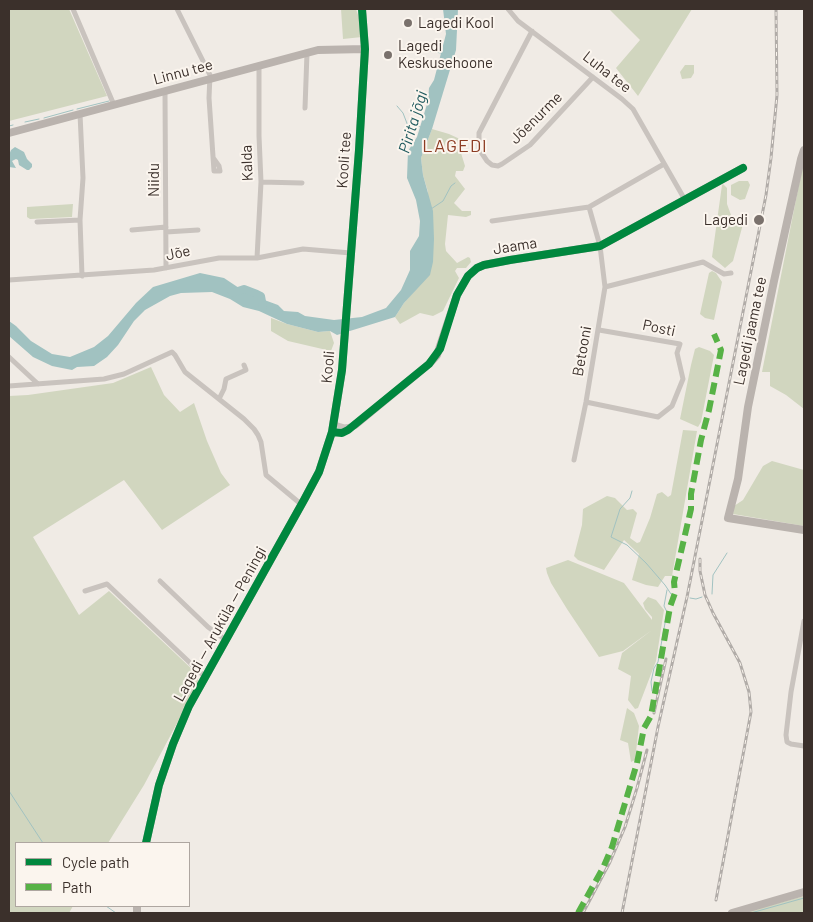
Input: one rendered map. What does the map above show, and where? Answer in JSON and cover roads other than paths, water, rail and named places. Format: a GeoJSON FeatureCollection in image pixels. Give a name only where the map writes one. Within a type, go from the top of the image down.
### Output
{"type":"FeatureCollection","features":[{"type":"Feature","properties":{"kind":"street"},"geometry":{"type":"LineString","coordinates":[[74,9],[114,104]]}},
{"type":"Feature","properties":{"kind":"street"},"geometry":{"type":"LineString","coordinates":[[178,9],[211,79],[209,98],[214,159]]}},
{"type":"Feature","properties":{"kind":"street","name":"Kooli tee"},"geometry":{"type":"LineString","coordinates":[[346,313],[365,49],[362,9]]}},
{"type":"Feature","properties":{"kind":"street","name":"Luha tee"},"geometry":{"type":"LineString","coordinates":[[508,9],[518,22],[633,109],[685,200]]}},
{"type":"Feature","properties":{"kind":"street","name":"Jõenurme"},"geometry":{"type":"LineString","coordinates":[[532,31],[479,132],[479,149],[492,165],[498,166],[502,164],[530,145],[593,77]]}},
{"type":"Feature","properties":{"kind":"street","name":"Linnu tee"},"geometry":{"type":"LineString","coordinates":[[9,133],[307,53],[328,49],[365,49]]}},
{"type":"Feature","properties":{"kind":"street"},"geometry":{"type":"LineString","coordinates":[[305,108],[307,53]]}},
{"type":"Feature","properties":{"kind":"street","name":"Kalda"},"geometry":{"type":"LineString","coordinates":[[257,258],[261,182],[259,66]]}},
{"type":"Feature","properties":{"kind":"street","name":"Niidu"},"geometry":{"type":"LineString","coordinates":[[165,92],[166,268]]}},
{"type":"Feature","properties":{"kind":"street"},"geometry":{"type":"LineString","coordinates":[[80,114],[83,178],[80,220],[82,276]]}},
{"type":"Feature","properties":{"kind":"street","name":"Lagedi jaama tee"},"geometry":{"type":"LineString","coordinates":[[804,150],[800,159],[772,290],[748,407],[738,479],[728,518],[804,530]]}},
{"type":"Feature","properties":{"kind":"street"},"geometry":{"type":"LineString","coordinates":[[492,221],[589,207],[664,164]]}},
{"type":"Feature","properties":{"kind":"street","name":"Jaama"},"geometry":{"type":"LineString","coordinates":[[333,428],[342,433],[355,425],[429,364],[437,355],[457,296],[468,276],[477,268],[510,260],[600,246],[742,168]]}},
{"type":"Feature","properties":{"kind":"street"},"geometry":{"type":"LineString","coordinates":[[261,182],[302,183]]}},
{"type":"Feature","properties":{"kind":"street","name":"Betooni"},"geometry":{"type":"LineString","coordinates":[[574,460],[599,330],[605,287],[600,246],[589,207]]}},
{"type":"Feature","properties":{"kind":"street"},"geometry":{"type":"LineString","coordinates":[[37,222],[80,220]]}},
{"type":"Feature","properties":{"kind":"street"},"geometry":{"type":"LineString","coordinates":[[132,230],[198,230]]}},
{"type":"Feature","properties":{"kind":"street","name":"Jõe"},"geometry":{"type":"LineString","coordinates":[[9,280],[82,276],[166,268],[219,258],[257,258],[303,250],[351,253]]}},
{"type":"Feature","properties":{"kind":"street"},"geometry":{"type":"LineString","coordinates":[[605,287],[703,262],[724,274],[730,273]]}},
{"type":"Feature","properties":{"kind":"street","name":"Kooli"},"geometry":{"type":"LineString","coordinates":[[333,428],[340,388],[346,313]]}},
{"type":"Feature","properties":{"kind":"street","name":"Posti"},"geometry":{"type":"LineString","coordinates":[[586,402],[658,417],[672,406],[683,379],[677,353],[680,344],[599,330]]}},
{"type":"Feature","properties":{"kind":"street"},"geometry":{"type":"LineString","coordinates":[[9,386],[104,379],[124,374],[172,352],[185,372],[244,419],[258,434],[266,475],[302,505]]}},
{"type":"Feature","properties":{"kind":"street"},"geometry":{"type":"LineString","coordinates":[[9,357],[38,384]]}},
{"type":"Feature","properties":{"kind":"street"},"geometry":{"type":"LineString","coordinates":[[218,399],[224,389],[226,379],[246,370],[244,365]]}},
{"type":"Feature","properties":{"kind":"street","name":"Lagedi — Aruküla — Peningi"},"geometry":{"type":"LineString","coordinates":[[146,842],[159,785],[189,706],[302,505],[318,472],[333,428]]}},
{"type":"Feature","properties":{"kind":"street"},"geometry":{"type":"LineString","coordinates":[[160,581],[208,627],[226,640]]}},
{"type":"Feature","properties":{"kind":"street"},"geometry":{"type":"LineString","coordinates":[[85,591],[107,584],[205,677]]}},
{"type":"Feature","properties":{"kind":"street"},"geometry":{"type":"LineString","coordinates":[[804,620],[791,692],[786,734],[787,742],[804,746]]}},
{"type":"Feature","properties":{"kind":"street"},"geometry":{"type":"LineString","coordinates":[[732,913],[804,892]]}},
{"type":"Feature","properties":{"kind":"water"},"geometry":{"type":"Polygon","coordinates":[[[443,9],[458,9],[456,50],[432,129],[421,158],[423,175],[433,211],[433,262],[430,275],[404,303],[395,317],[337,335],[330,331],[318,332],[287,324],[259,311],[243,307],[230,299],[212,292],[181,293],[170,296],[145,310],[134,321],[118,345],[107,357],[94,366],[77,367],[72,370],[52,366],[33,357],[9,336],[9,321],[31,341],[52,354],[70,357],[94,347],[108,336],[136,303],[153,287],[200,273],[224,278],[248,294],[278,305],[284,311],[298,312],[305,316],[334,320],[362,317],[386,308],[401,290],[410,270],[410,251],[419,236],[420,221],[416,200],[407,178],[408,151],[417,137],[428,101],[429,88],[434,80],[446,34],[443,9]]]}},
{"type":"Feature","properties":{"kind":"water"},"geometry":{"type":"Polygon","coordinates":[[[15,147],[24,152],[32,164],[29,170],[19,165],[16,159],[12,161],[16,168],[9,167],[9,155],[15,147]]]}},
{"type":"Feature","properties":{"kind":"waterway"},"geometry":{"type":"LineString","coordinates":[[417,49],[441,53]]}},
{"type":"Feature","properties":{"kind":"waterway"},"geometry":{"type":"LineString","coordinates":[[77,109],[109,101]]}},
{"type":"Feature","properties":{"kind":"waterway"},"geometry":{"type":"LineString","coordinates":[[397,106],[403,113],[408,126],[414,128],[417,126],[421,127]]}},
{"type":"Feature","properties":{"kind":"waterway"},"geometry":{"type":"LineString","coordinates":[[44,118],[73,110]]}},
{"type":"Feature","properties":{"kind":"waterway"},"geometry":{"type":"LineString","coordinates":[[25,122],[39,119]]}},
{"type":"Feature","properties":{"kind":"waterway"},"geometry":{"type":"LineString","coordinates":[[9,126],[13,125]]}},
{"type":"Feature","properties":{"kind":"waterway"},"geometry":{"type":"LineString","coordinates":[[431,209],[443,201],[451,186],[455,183]]}},
{"type":"Feature","properties":{"kind":"waterway","name":"Pirita jõgi"},"geometry":{"type":"LineString","coordinates":[[232,293],[244,289],[257,294],[261,296],[263,307]]}},
{"type":"Feature","properties":{"kind":"waterway"},"geometry":{"type":"LineString","coordinates":[[632,491],[630,498],[620,509],[611,537],[627,545],[646,563],[673,595]]}},
{"type":"Feature","properties":{"kind":"waterway"},"geometry":{"type":"LineString","coordinates":[[712,594],[713,575],[727,553]]}},
{"type":"Feature","properties":{"kind":"waterway"},"geometry":{"type":"LineString","coordinates":[[652,691],[651,682],[654,668],[658,662],[667,612],[664,606],[667,590]]}},
{"type":"Feature","properties":{"kind":"waterway"},"geometry":{"type":"LineString","coordinates":[[690,598],[702,597]]}},
{"type":"Feature","properties":{"kind":"waterway"},"geometry":{"type":"LineString","coordinates":[[9,791],[42,842]]}},
{"type":"Feature","properties":{"kind":"waterway"},"geometry":{"type":"LineString","coordinates":[[751,913],[804,898]]}},
{"type":"Feature","properties":{"kind":"waterway"},"geometry":{"type":"LineString","coordinates":[[107,907],[116,913]]}},
{"type":"Feature","properties":{"kind":"railway"},"geometry":{"type":"LineString","coordinates":[[622,913],[658,727],[687,597],[766,195],[777,95],[776,9]]}},
{"type":"Feature","properties":{"kind":"railway"},"geometry":{"type":"LineString","coordinates":[[700,559],[700,571],[705,595],[740,663],[749,692],[751,712],[716,900]]}},
{"type":"Feature","properties":{"kind":"railway"},"geometry":{"type":"LineString","coordinates":[[654,713],[666,659]]}},
{"type":"Feature","properties":{"kind":"railway"},"geometry":{"type":"LineString","coordinates":[[583,913],[610,862],[625,827],[647,750]]}},
{"type":"Feature","properties":{"kind":"place","name":"Lagedi Kool"},"geometry":{"type":"Point","coordinates":[408,23]}},
{"type":"Feature","properties":{"kind":"place","name":"Lagedi Keskusehoone"},"geometry":{"type":"Point","coordinates":[388,55]}},
{"type":"Feature","properties":{"kind":"place","name":"Lagedi"},"geometry":{"type":"Point","coordinates":[759,220]}},
{"type":"Feature","properties":{"kind":"district","name":"LAGEDI"},"geometry":{"type":"Point","coordinates":[455,146]}}]}
